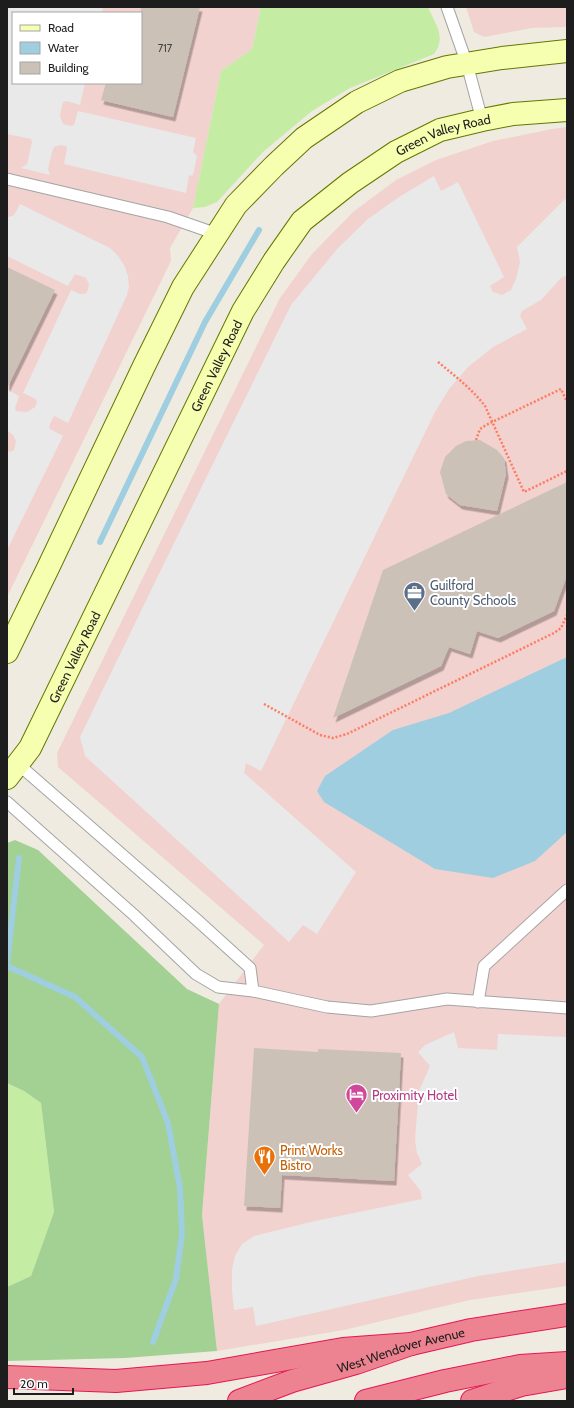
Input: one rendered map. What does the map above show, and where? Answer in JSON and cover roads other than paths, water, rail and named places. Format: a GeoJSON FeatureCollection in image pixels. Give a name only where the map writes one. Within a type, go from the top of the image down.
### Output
{"type":"FeatureCollection","features":[{"type":"Feature","properties":{"kind":"highway","name":"West Wendover Avenue"},"geometry":{"type":"LineString","coordinates":[[238,1401],[292,1381],[356,1363],[411,1344],[470,1330],[567,1315]]}},
{"type":"Feature","properties":{"kind":"highway"},"geometry":{"type":"LineString","coordinates":[[7,1377],[116,1381],[207,1373],[343,1349],[411,1344]]}},
{"type":"Feature","properties":{"kind":"highway"},"geometry":{"type":"LineString","coordinates":[[366,1401],[445,1381],[513,1368],[567,1363]]}},
{"type":"Feature","properties":{"kind":"highway"},"geometry":{"type":"LineString","coordinates":[[472,1401],[521,1385],[567,1377]]}},
{"type":"Feature","properties":{"kind":"main road"},"geometry":{"type":"LineString","coordinates":[[7,652],[183,287],[236,205],[304,138],[357,102],[400,81],[447,67],[502,58],[567,51]]}},
{"type":"Feature","properties":{"kind":"main road","name":"Green Valley Road"},"geometry":{"type":"LineString","coordinates":[[11,768],[30,748],[242,311],[302,221],[350,183],[396,152],[440,130],[513,114],[567,110]]}},
{"type":"Feature","properties":{"kind":"lane"},"geometry":{"type":"LineString","coordinates":[[447,7],[467,64],[482,120]]}},
{"type":"Feature","properties":{"kind":"lane"},"geometry":{"type":"LineString","coordinates":[[7,179],[168,217],[217,234]]}},
{"type":"Feature","properties":{"kind":"lane"},"geometry":{"type":"LineString","coordinates":[[11,768],[191,915],[250,968],[253,991]]}},
{"type":"Feature","properties":{"kind":"lane"},"geometry":{"type":"LineString","coordinates":[[7,802],[196,974],[218,987],[253,991],[327,1007],[371,1011],[447,999],[567,1008]]}},
{"type":"Feature","properties":{"kind":"lane"},"geometry":{"type":"LineString","coordinates":[[478,1002],[484,966],[567,890]]}},
{"type":"Feature","properties":{"kind":"water"},"geometry":{"type":"Polygon","coordinates":[[[567,657],[567,832],[535,861],[493,878],[435,869],[324,802],[317,791],[325,776],[393,730],[449,713],[567,657]]]}},
{"type":"Feature","properties":{"kind":"waterway"},"geometry":{"type":"LineString","coordinates":[[100,542],[205,322],[259,230]]}},
{"type":"Feature","properties":{"kind":"waterway"},"geometry":{"type":"LineString","coordinates":[[7,963],[19,858]]}},
{"type":"Feature","properties":{"kind":"waterway"},"geometry":{"type":"LineString","coordinates":[[7,966],[75,997],[142,1057],[168,1123],[180,1188],[182,1234],[176,1279],[153,1342]]}},
{"type":"Feature","properties":{"kind":"place","name":"Guilford County Schools"},"geometry":{"type":"Point","coordinates":[414,612]}},
{"type":"Feature","properties":{"kind":"place","name":"Proximity Hotel"},"geometry":{"type":"Point","coordinates":[356,1114]}},
{"type":"Feature","properties":{"kind":"place","name":"Print Works Bistro"},"geometry":{"type":"Point","coordinates":[264,1176]}}]}
